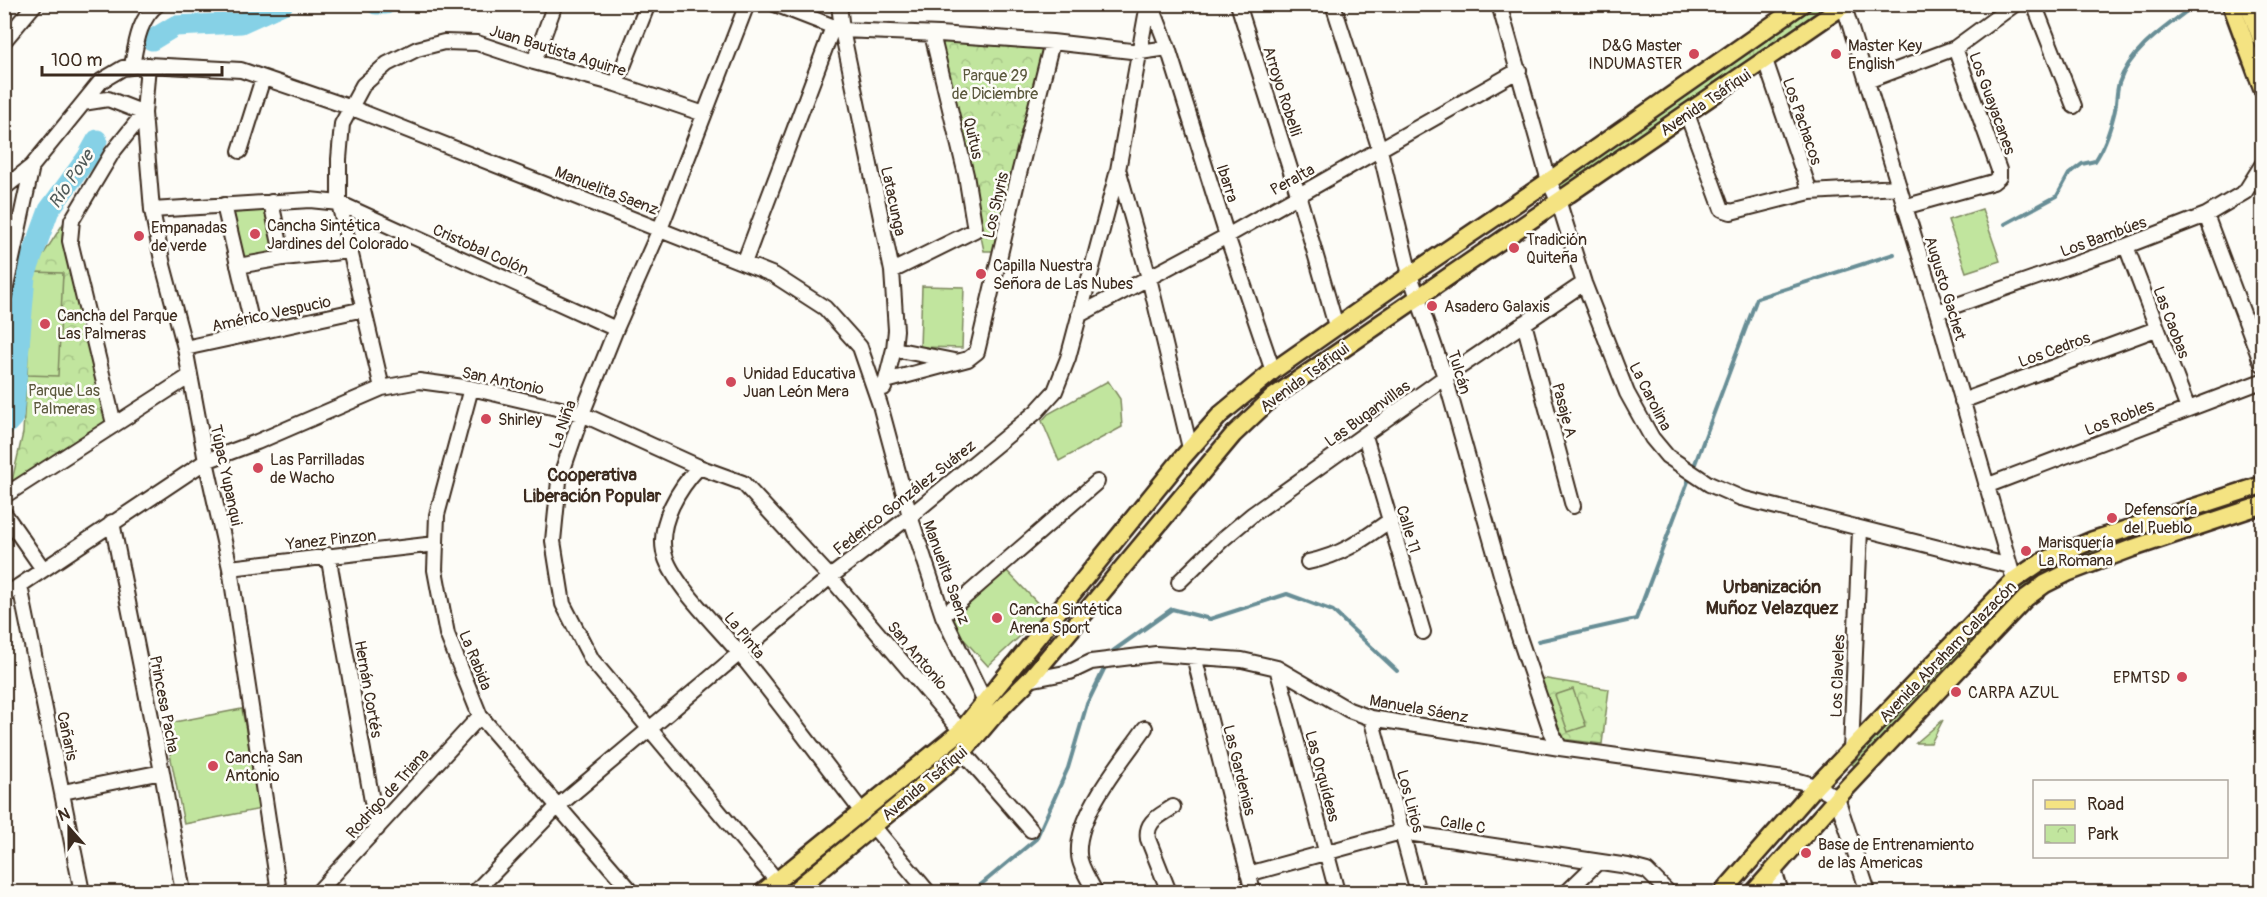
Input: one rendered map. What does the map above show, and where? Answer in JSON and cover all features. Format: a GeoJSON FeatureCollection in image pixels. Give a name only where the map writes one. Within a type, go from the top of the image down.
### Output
{"type":"FeatureCollection","features":[{"type":"Feature","properties":{"kind":"main road","name":"Avenida Tsáfiqui"},"geometry":{"type":"LineString","coordinates":[[793,892],[961,731],[984,700],[1221,414],[1273,371],[1336,326],[1410,274],[1550,182],[1802,4]]}},
{"type":"Feature","properties":{"kind":"main road"},"geometry":{"type":"LineString","coordinates":[[2231,4],[2262,88]]}},
{"type":"Feature","properties":{"kind":"main road"},"geometry":{"type":"LineString","coordinates":[[2248,4],[2262,41]]}},
{"type":"Feature","properties":{"kind":"main road","name":"Avenida Tsáfiqui"},"geometry":{"type":"LineString","coordinates":[[763,892],[963,752],[997,712],[1029,680],[1233,435],[1273,397],[1845,5]]}},
{"type":"Feature","properties":{"kind":"main road","name":"Avenida Abraham Calazacón"},"geometry":{"type":"LineString","coordinates":[[1723,892],[1816,786],[1851,751],[2012,573],[2094,540],[2262,485]]}},
{"type":"Feature","properties":{"kind":"main road","name":"Avenida Abraham Calazacón"},"geometry":{"type":"LineString","coordinates":[[1754,892],[1837,798],[2026,598],[2045,584],[2067,573],[2133,548],[2262,505]]}},
{"type":"Feature","properties":{"kind":"street"},"geometry":{"type":"LineString","coordinates":[[4,41],[35,4]]}},
{"type":"Feature","properties":{"kind":"street"},"geometry":{"type":"LineString","coordinates":[[132,66],[135,47],[145,17],[158,4]]}},
{"type":"Feature","properties":{"kind":"street"},"geometry":{"type":"LineString","coordinates":[[534,62],[555,4]]}},
{"type":"Feature","properties":{"kind":"street"},"geometry":{"type":"LineString","coordinates":[[616,84],[648,4]]}},
{"type":"Feature","properties":{"kind":"street","name":"La Niña"},"geometry":{"type":"LineString","coordinates":[[747,4],[660,229],[582,414],[559,481],[553,541],[563,604],[592,660],[777,881]]}},
{"type":"Feature","properties":{"kind":"street"},"geometry":{"type":"LineString","coordinates":[[775,4],[838,29],[1052,42],[1140,52],[1168,48]]}},
{"type":"Feature","properties":{"kind":"street","name":"Latacunga"},"geometry":{"type":"LineString","coordinates":[[839,4],[838,29],[892,271],[896,330],[894,349],[880,405]]}},
{"type":"Feature","properties":{"kind":"street","name":"Ibarra"},"geometry":{"type":"LineString","coordinates":[[1150,4],[1168,48],[1227,236],[1273,371]]}},
{"type":"Feature","properties":{"kind":"street","name":"Federico González Suárez"},"geometry":{"type":"LineString","coordinates":[[483,889],[558,806],[830,577],[910,516],[1036,412],[1055,391],[1068,358],[1118,170],[1150,4]]}},
{"type":"Feature","properties":{"kind":"street","name":"Arroyo Robelli"},"geometry":{"type":"LineString","coordinates":[[1238,4],[1298,194],[1336,326]]}},
{"type":"Feature","properties":{"kind":"street","name":"Tulcán"},"geometry":{"type":"LineString","coordinates":[[1333,4],[1380,150],[1410,274],[1445,377],[1518,633],[1551,731],[1560,748]]}},
{"type":"Feature","properties":{"kind":"street","name":"La Carolina"},"geometry":{"type":"LineString","coordinates":[[1499,4],[1550,182],[1584,282],[1628,393],[1652,438],[1667,456],[1709,484],[1741,498],[1860,529],[2012,573]]}},
{"type":"Feature","properties":{"kind":"street"},"geometry":{"type":"LineString","coordinates":[[1867,81],[1955,48],[2015,4]]}},
{"type":"Feature","properties":{"kind":"street"},"geometry":{"type":"LineString","coordinates":[[2034,4],[2074,106]]}},
{"type":"Feature","properties":{"kind":"street","name":"Augusto Gachet"},"geometry":{"type":"LineString","coordinates":[[1845,5],[2012,573]]}},
{"type":"Feature","properties":{"kind":"street"},"geometry":{"type":"LineString","coordinates":[[744,263],[838,29]]}},
{"type":"Feature","properties":{"kind":"street","name":"Quitus"},"geometry":{"type":"LineString","coordinates":[[892,271],[975,230],[966,175],[932,34]]}},
{"type":"Feature","properties":{"kind":"street","name":"Juan Bautista Aguirre"},"geometry":{"type":"LineString","coordinates":[[382,388],[339,203],[342,124],[363,85],[387,64],[417,49],[444,42],[477,43],[534,62],[616,84],[704,114]]}},
{"type":"Feature","properties":{"kind":"street","name":"Los Shyris"},"geometry":{"type":"LineString","coordinates":[[886,381],[968,359],[977,352],[1052,42]]}},
{"type":"Feature","properties":{"kind":"street","name":"Los Guayacanes"},"geometry":{"type":"LineString","coordinates":[[1904,207],[1993,182],[1999,177],[1999,170],[1955,48]]}},
{"type":"Feature","properties":{"kind":"street","name":"Los Pachacos"},"geometry":{"type":"LineString","coordinates":[[1766,60],[1810,192]]}},
{"type":"Feature","properties":{"kind":"street","name":"Manuelita Saenz"},"geometry":{"type":"LineString","coordinates":[[4,188],[32,166],[101,81],[123,68],[148,65],[241,70],[352,108],[774,275],[825,308],[860,347],[880,405],[910,516],[943,616],[984,700]]}},
{"type":"Feature","properties":{"kind":"street","name":"Túpac Yupanqui"},"geometry":{"type":"LineString","coordinates":[[148,65],[144,113],[152,210],[163,265],[185,348],[206,461],[230,567],[279,892]]}},
{"type":"Feature","properties":{"kind":"street","name":"Peralta"},"geometry":{"type":"LineString","coordinates":[[1079,315],[1227,236],[1519,70]]}},
{"type":"Feature","properties":{"kind":"street"},"geometry":{"type":"LineString","coordinates":[[240,151],[263,78]]}},
{"type":"Feature","properties":{"kind":"street"},"geometry":{"type":"LineString","coordinates":[[83,103],[108,99],[144,113],[112,153],[72,220],[70,241],[114,424]]}},
{"type":"Feature","properties":{"kind":"street"},"geometry":{"type":"LineString","coordinates":[[1687,114],[1722,209],[1731,212],[1810,192],[1898,187]]}},
{"type":"Feature","properties":{"kind":"street","name":"Los Bambúes"},"geometry":{"type":"LineString","coordinates":[[1936,312],[2126,246],[2205,215],[2245,192],[2262,165]]}},
{"type":"Feature","properties":{"kind":"street"},"geometry":{"type":"LineString","coordinates":[[4,296],[32,166]]}},
{"type":"Feature","properties":{"kind":"street"},"geometry":{"type":"LineString","coordinates":[[1118,170],[1149,278],[1191,448]]}},
{"type":"Feature","properties":{"kind":"street","name":"Cristobal Colón"},"geometry":{"type":"LineString","coordinates":[[152,210],[310,200],[339,203],[616,329]]}},
{"type":"Feature","properties":{"kind":"street"},"geometry":{"type":"LineString","coordinates":[[271,202],[283,258]]}},
{"type":"Feature","properties":{"kind":"street"},"geometry":{"type":"LineString","coordinates":[[224,205],[254,333]]}},
{"type":"Feature","properties":{"kind":"street"},"geometry":{"type":"LineString","coordinates":[[2205,215],[2262,364]]}},
{"type":"Feature","properties":{"kind":"street","name":"Las Caobas"},"geometry":{"type":"LineString","coordinates":[[2126,246],[2187,409]]}},
{"type":"Feature","properties":{"kind":"street"},"geometry":{"type":"LineString","coordinates":[[238,266],[283,258],[350,251]]}},
{"type":"Feature","properties":{"kind":"street","name":"Las Buganvillas"},"geometry":{"type":"LineString","coordinates":[[1179,582],[1253,513],[1584,282]]}},
{"type":"Feature","properties":{"kind":"street","name":"Américo Vespucio"},"geometry":{"type":"LineString","coordinates":[[185,348],[364,309]]}},
{"type":"Feature","properties":{"kind":"street","name":"Pasaje A"},"geometry":{"type":"LineString","coordinates":[[1524,323],[1574,507]]}},
{"type":"Feature","properties":{"kind":"street","name":"Los Cedros"},"geometry":{"type":"LineString","coordinates":[[1962,401],[2156,329]]}},
{"type":"Feature","properties":{"kind":"street"},"geometry":{"type":"LineString","coordinates":[[894,349],[956,362]]}},
{"type":"Feature","properties":{"kind":"street"},"geometry":{"type":"LineString","coordinates":[[4,496],[190,376]]}},
{"type":"Feature","properties":{"kind":"street","name":"San Antonio"},"geometry":{"type":"LineString","coordinates":[[4,596],[206,461],[257,442],[382,388],[419,381],[471,388],[582,414],[699,467],[742,483],[830,577],[961,731]]}},
{"type":"Feature","properties":{"kind":"street","name":"Los Robles"},"geometry":{"type":"LineString","coordinates":[[1986,486],[2262,381]]}},
{"type":"Feature","properties":{"kind":"street","name":"La Rabida"},"geometry":{"type":"LineString","coordinates":[[471,388],[437,515],[435,570],[447,634],[480,716],[632,892]]}},
{"type":"Feature","properties":{"kind":"street","name":"Calle 11"},"geometry":{"type":"LineString","coordinates":[[1365,436],[1423,632]]}},
{"type":"Feature","properties":{"kind":"street","name":"La Pinta"},"geometry":{"type":"LineString","coordinates":[[699,467],[688,479],[667,518],[662,535],[664,554],[677,580],[740,653],[868,819],[928,892]]}},
{"type":"Feature","properties":{"kind":"street"},"geometry":{"type":"LineString","coordinates":[[943,616],[1097,482]]}},
{"type":"Feature","properties":{"kind":"street"},"geometry":{"type":"LineString","coordinates":[[4,513],[43,569]]}},
{"type":"Feature","properties":{"kind":"street"},"geometry":{"type":"LineString","coordinates":[[1308,562],[1330,558],[1356,546],[1389,521]]}},
{"type":"Feature","properties":{"kind":"street","name":"Princesa Pacha"},"geometry":{"type":"LineString","coordinates":[[112,522],[162,772],[183,892]]}},
{"type":"Feature","properties":{"kind":"street","name":"Los Claveles"},"geometry":{"type":"LineString","coordinates":[[1851,751],[1860,529]]}},
{"type":"Feature","properties":{"kind":"street","name":"Yanez Pinzon"},"geometry":{"type":"LineString","coordinates":[[230,567],[435,544]]}},
{"type":"Feature","properties":{"kind":"street","name":"Hernán Cortés"},"geometry":{"type":"LineString","coordinates":[[328,555],[377,829]]}},
{"type":"Feature","properties":{"kind":"street","name":"Cañaris"},"geometry":{"type":"LineString","coordinates":[[20,586],[82,892]]}},
{"type":"Feature","properties":{"kind":"street","name":"Manuela Sáenz"},"geometry":{"type":"LineString","coordinates":[[1029,680],[1070,672],[1091,662],[1156,654],[1242,660],[1276,668],[1349,711],[1371,718],[1560,748],[1799,781],[1816,786]]}},
{"type":"Feature","properties":{"kind":"street","name":"Las Gardenias"},"geometry":{"type":"LineString","coordinates":[[1194,656],[1253,892]]}},
{"type":"Feature","properties":{"kind":"street","name":"Las Orquídeas"},"geometry":{"type":"LineString","coordinates":[[1276,668],[1337,892]]}},
{"type":"Feature","properties":{"kind":"street","name":"Rodrigo de Triana"},"geometry":{"type":"LineString","coordinates":[[318,892],[480,716]]}},
{"type":"Feature","properties":{"kind":"street","name":"Los Lirios"},"geometry":{"type":"LineString","coordinates":[[1371,718],[1418,892]]}},
{"type":"Feature","properties":{"kind":"street"},"geometry":{"type":"LineString","coordinates":[[1095,892],[1078,855],[1084,825],[1094,803],[1145,728]]}},
{"type":"Feature","properties":{"kind":"street"},"geometry":{"type":"LineString","coordinates":[[963,752],[1031,830]]}},
{"type":"Feature","properties":{"kind":"street"},"geometry":{"type":"LineString","coordinates":[[63,792],[162,772]]}},
{"type":"Feature","properties":{"kind":"street"},"geometry":{"type":"LineString","coordinates":[[1816,786],[1837,798],[1868,892]]}},
{"type":"Feature","properties":{"kind":"street"},"geometry":{"type":"LineString","coordinates":[[1169,892],[1147,831],[1150,822],[1173,807]]}},
{"type":"Feature","properties":{"kind":"street","name":"Calle C"},"geometry":{"type":"LineString","coordinates":[[1248,874],[1401,832],[1629,866],[1647,871],[1668,892]]}},
{"type":"Feature","properties":{"kind":"street"},"geometry":{"type":"LineString","coordinates":[[1567,892],[1598,862]]}},
{"type":"Feature","properties":{"kind":"street"},"geometry":{"type":"LineString","coordinates":[[1774,870],[1781,892]]}},
{"type":"Feature","properties":{"kind":"green space"},"geometry":{"type":"Polygon","coordinates":[[[1817,5],[1827,5],[1560,191],[1557,186],[1817,5]]]}},
{"type":"Feature","properties":{"kind":"green space","name":"Parque 29 de Diciembre"},"geometry":{"type":"Polygon","coordinates":[[[939,34],[1052,42],[1001,251],[984,251],[939,34]]]}},
{"type":"Feature","properties":{"kind":"green space","name":"Cancha Sintética Jardines del Colorado"},"geometry":{"type":"Polygon","coordinates":[[[269,206],[278,255],[242,262],[233,213],[269,206]]]}},
{"type":"Feature","properties":{"kind":"green space"},"geometry":{"type":"Polygon","coordinates":[[[1982,209],[2000,261],[1966,272],[1948,220],[1982,209]]]}},
{"type":"Feature","properties":{"kind":"green space","name":"Parque Las Palmeras"},"geometry":{"type":"Polygon","coordinates":[[[63,224],[110,422],[11,485],[23,433],[32,272],[63,224]]]}},
{"type":"Feature","properties":{"kind":"green space","name":"Cancha del Parque Las Palmeras"},"geometry":{"type":"Polygon","coordinates":[[[32,272],[63,273],[58,376],[27,375],[32,272]]]}},
{"type":"Feature","properties":{"kind":"green space"},"geometry":{"type":"Polygon","coordinates":[[[922,286],[964,287],[962,348],[920,347],[922,286]]]}},
{"type":"Feature","properties":{"kind":"green space"},"geometry":{"type":"Polygon","coordinates":[[[1108,381],[1120,399],[1122,427],[1059,461],[1042,421],[1048,414],[1108,381]]]}},
{"type":"Feature","properties":{"kind":"green space"},"geometry":{"type":"Polygon","coordinates":[[[2262,493],[2262,498],[2028,588],[1971,643],[1855,766],[1852,764],[1966,640],[2024,584],[2039,574],[2127,537],[2262,493]]]}},
{"type":"Feature","properties":{"kind":"green space","name":"Cancha Sintética Arena Sport"},"geometry":{"type":"Polygon","coordinates":[[[1006,570],[1046,612],[988,666],[949,623],[1006,570]]]}},
{"type":"Feature","properties":{"kind":"green space"},"geometry":{"type":"Polygon","coordinates":[[[1541,678],[1609,689],[1602,744],[1561,739],[1541,678]]]}},
{"type":"Feature","properties":{"kind":"green space"},"geometry":{"type":"Polygon","coordinates":[[[1573,689],[1586,726],[1568,732],[1555,695],[1573,689]]]}},
{"type":"Feature","properties":{"kind":"green space","name":"Cancha San Antonio"},"geometry":{"type":"Polygon","coordinates":[[[242,709],[261,809],[184,824],[164,724],[242,709]]]}},
{"type":"Feature","properties":{"kind":"green space"},"geometry":{"type":"Polygon","coordinates":[[[1943,720],[1931,743],[1916,743],[1943,720]]]}},
{"type":"Feature","properties":{"kind":"waterway","name":"Río Pove"},"geometry":{"type":"LineString","coordinates":[[152,40],[175,26],[241,23],[283,4]]}},
{"type":"Feature","properties":{"kind":"waterway","name":"Río Pove"},"geometry":{"type":"LineString","coordinates":[[376,4],[386,4]]}},
{"type":"Feature","properties":{"kind":"waterway"},"geometry":{"type":"LineString","coordinates":[[2005,224],[2057,196],[2069,174],[2082,164],[2095,161],[2109,132],[2118,87],[2132,59],[2162,29],[2196,4]]}},
{"type":"Feature","properties":{"kind":"waterway","name":"Río Pove"},"geometry":{"type":"LineString","coordinates":[[4,427],[13,417],[25,276],[49,210],[87,158],[97,140]]}},
{"type":"Feature","properties":{"kind":"waterway"},"geometry":{"type":"LineString","coordinates":[[1693,469],[1757,298],[1894,254]]}},
{"type":"Feature","properties":{"kind":"waterway"},"geometry":{"type":"LineString","coordinates":[[1538,641],[1636,619],[1690,476]]}},
{"type":"Feature","properties":{"kind":"waterway"},"geometry":{"type":"LineString","coordinates":[[1111,655],[1113,651],[1172,609],[1210,619],[1287,594],[1333,611],[1397,671]]}},
{"type":"Feature","properties":{"kind":"waterway"},"geometry":{"type":"LineString","coordinates":[[972,892],[1036,839],[1068,768],[1087,704],[1106,665]]}},
{"type":"Feature","properties":{"kind":"place","name":"D&G Master INDUMASTER"},"geometry":{"type":"Point","coordinates":[1694,54]}},
{"type":"Feature","properties":{"kind":"place","name":"Master Key English"},"geometry":{"type":"Point","coordinates":[1836,54]}},
{"type":"Feature","properties":{"kind":"place","name":"Cancha Sintética Jardines del Colorado"},"geometry":{"type":"Point","coordinates":[255,234]}},
{"type":"Feature","properties":{"kind":"place","name":"Empanadas de verde"},"geometry":{"type":"Point","coordinates":[139,236]}},
{"type":"Feature","properties":{"kind":"place","name":"Tradición Quiteña"},"geometry":{"type":"Point","coordinates":[1514,248]}},
{"type":"Feature","properties":{"kind":"place","name":"Capilla Nuestra Señora de Las Nubes"},"geometry":{"type":"Point","coordinates":[981,274]}},
{"type":"Feature","properties":{"kind":"place","name":"Asadero Galaxis"},"geometry":{"type":"Point","coordinates":[1432,306]}},
{"type":"Feature","properties":{"kind":"place","name":"Cancha del Parque Las Palmeras"},"geometry":{"type":"Point","coordinates":[45,324]}},
{"type":"Feature","properties":{"kind":"place","name":"Unidad Educativa Juan León Mera"},"geometry":{"type":"Point","coordinates":[731,382]}},
{"type":"Feature","properties":{"kind":"place","name":"Shirley"},"geometry":{"type":"Point","coordinates":[486,419]}},
{"type":"Feature","properties":{"kind":"place","name":"Las Parrilladas de Wacho"},"geometry":{"type":"Point","coordinates":[258,468]}},
{"type":"Feature","properties":{"kind":"place","name":"Defensoría del Pueblo"},"geometry":{"type":"Point","coordinates":[2112,518]}},
{"type":"Feature","properties":{"kind":"place","name":"Marisquería La Romana"},"geometry":{"type":"Point","coordinates":[2026,551]}},
{"type":"Feature","properties":{"kind":"place","name":"Cancha Sintética Arena Sport"},"geometry":{"type":"Point","coordinates":[997,618]}},
{"type":"Feature","properties":{"kind":"place","name":"EPMTSD"},"geometry":{"type":"Point","coordinates":[2182,677]}},
{"type":"Feature","properties":{"kind":"place","name":"CARPA AZUL"},"geometry":{"type":"Point","coordinates":[1956,692]}},
{"type":"Feature","properties":{"kind":"place","name":"Cancha San Antonio"},"geometry":{"type":"Point","coordinates":[213,766]}},
{"type":"Feature","properties":{"kind":"place","name":"Base de Entrenamiento de las Americas"},"geometry":{"type":"Point","coordinates":[1806,853]}},
{"type":"Feature","properties":{"kind":"district","name":"Cooperativa Liberación Popular"},"geometry":{"type":"Point","coordinates":[592,485]}},
{"type":"Feature","properties":{"kind":"district","name":"Urbanización Muñoz Velazquez"},"geometry":{"type":"Point","coordinates":[1772,597]}}]}
